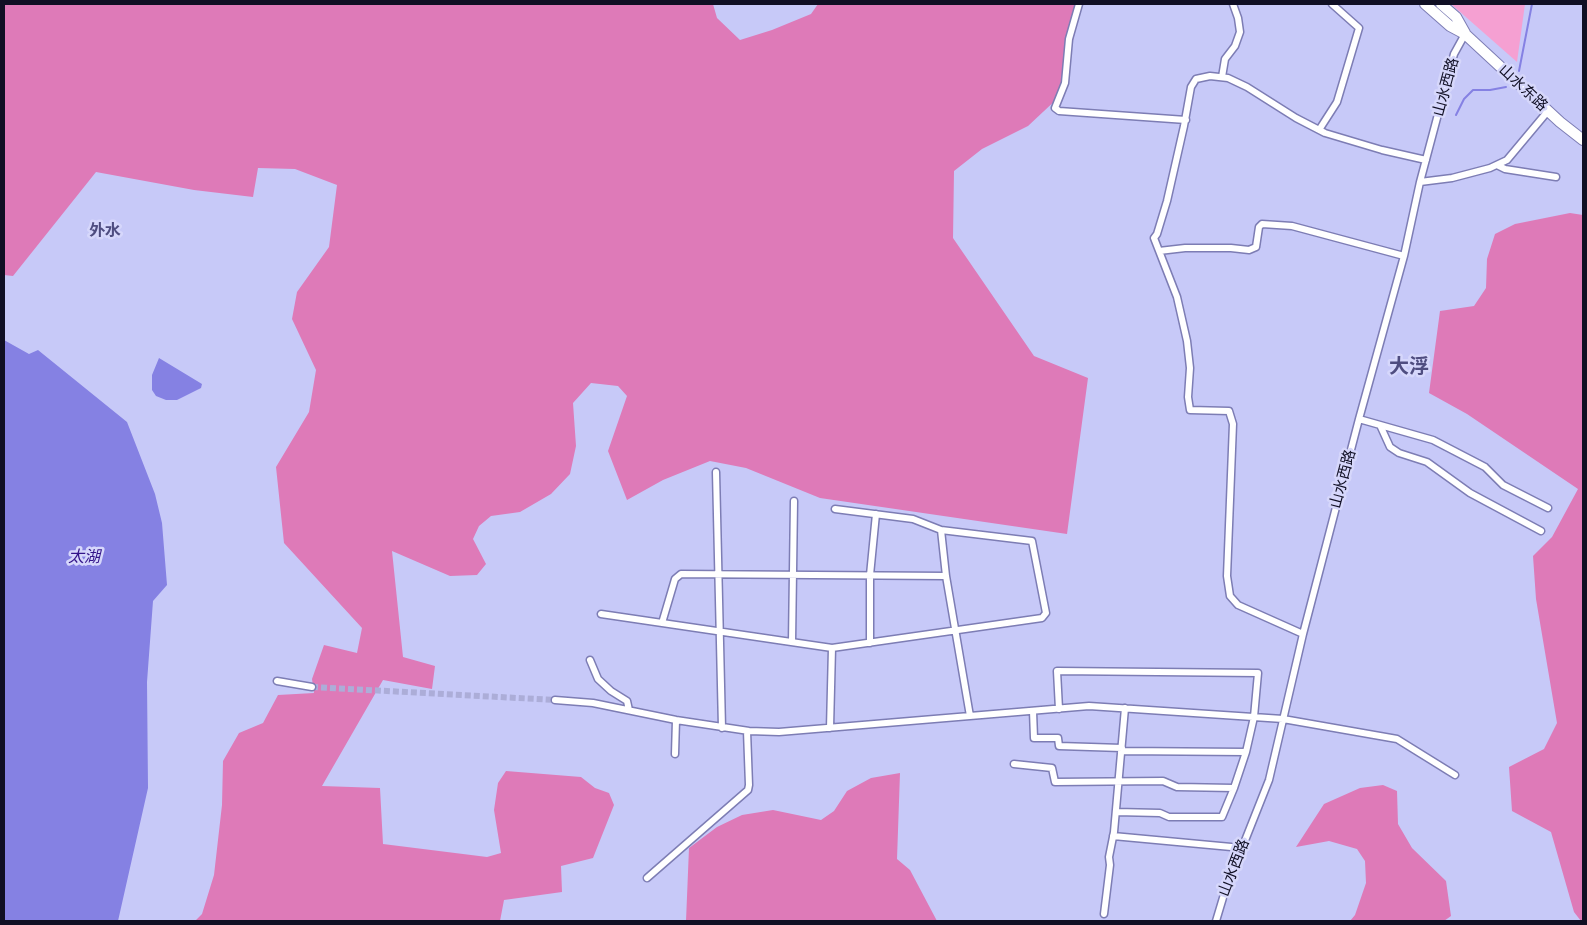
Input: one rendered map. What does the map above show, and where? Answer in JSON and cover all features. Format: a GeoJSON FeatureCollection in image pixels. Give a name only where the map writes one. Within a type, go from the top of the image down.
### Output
{"type":"FeatureCollection","features":[{"type":"Feature","properties":{"kind":"highway","name":"山水东路"},"geometry":{"type":"LineString","coordinates":[[1425,4],[1450,26],[1465,34],[1548,111],[1583,140]]}},
{"type":"Feature","properties":{"kind":"highway","name":"山水东路"},"geometry":{"type":"LineString","coordinates":[[1441,4],[1456,17],[1465,34]]}},
{"type":"Feature","properties":{"kind":"street"},"geometry":{"type":"LineString","coordinates":[[1079,4],[1069,39],[1065,83],[1055,108],[1059,112],[1186,120]]}},
{"type":"Feature","properties":{"kind":"street"},"geometry":{"type":"LineString","coordinates":[[1222,77],[1225,59],[1235,46],[1240,32],[1238,18],[1232,4]]}},
{"type":"Feature","properties":{"kind":"street"},"geometry":{"type":"LineString","coordinates":[[1320,130],[1337,102],[1359,28],[1332,4]]}},
{"type":"Feature","properties":{"kind":"street","name":"山水西路"},"geometry":{"type":"LineString","coordinates":[[1216,921],[1225,891],[1269,780],[1303,634],[1404,256],[1420,182],[1454,54],[1465,34]]}},
{"type":"Feature","properties":{"kind":"street"},"geometry":{"type":"LineString","coordinates":[[1303,634],[1238,605],[1230,596],[1227,576],[1234,424],[1229,411],[1190,410],[1188,397],[1190,368],[1187,341],[1177,297],[1154,238],[1157,234],[1167,201],[1186,120],[1191,87],[1196,79],[1210,76],[1228,78],[1247,87],[1296,118],[1320,130],[1382,150],[1426,160]]}},
{"type":"Feature","properties":{"kind":"street"},"geometry":{"type":"LineString","coordinates":[[1420,182],[1452,178],[1497,165],[1507,160],[1548,111]]}},
{"type":"Feature","properties":{"kind":"street"},"geometry":{"type":"LineString","coordinates":[[1497,165],[1506,169],[1556,176]]}},
{"type":"Feature","properties":{"kind":"street"},"geometry":{"type":"LineString","coordinates":[[1159,251],[1194,248],[1249,250],[1256,247],[1259,228],[1262,224],[1292,226],[1404,256]]}},
{"type":"Feature","properties":{"kind":"street"},"geometry":{"type":"LineString","coordinates":[[1359,419],[1434,440],[1485,468],[1503,485],[1548,508]]}},
{"type":"Feature","properties":{"kind":"street"},"geometry":{"type":"LineString","coordinates":[[1380,425],[1390,447],[1399,453],[1427,462],[1470,494],[1541,531]]}},
{"type":"Feature","properties":{"kind":"street"},"geometry":{"type":"LineString","coordinates":[[716,472],[722,728]]}},
{"type":"Feature","properties":{"kind":"street"},"geometry":{"type":"LineString","coordinates":[[792,642],[794,501]]}},
{"type":"Feature","properties":{"kind":"street"},"geometry":{"type":"LineString","coordinates":[[601,614],[832,648],[1042,618],[1046,613],[1033,542],[941,530],[914,519],[835,509]]}},
{"type":"Feature","properties":{"kind":"street"},"geometry":{"type":"LineString","coordinates":[[870,643],[870,575],[876,514]]}},
{"type":"Feature","properties":{"kind":"street"},"geometry":{"type":"LineString","coordinates":[[941,530],[946,576],[970,716]]}},
{"type":"Feature","properties":{"kind":"street"},"geometry":{"type":"LineString","coordinates":[[662,623],[675,579],[681,574],[946,576]]}},
{"type":"Feature","properties":{"kind":"street"},"geometry":{"type":"LineString","coordinates":[[830,728],[832,648]]}},
{"type":"Feature","properties":{"kind":"street"},"geometry":{"type":"LineString","coordinates":[[590,660],[598,679],[611,691],[627,700],[629,710]]}},
{"type":"Feature","properties":{"kind":"street"},"geometry":{"type":"LineString","coordinates":[[1058,708],[1057,671],[1258,673],[1254,717],[1246,752],[1222,817],[1169,817],[1160,813],[1116,812]]}},
{"type":"Feature","properties":{"kind":"street"},"geometry":{"type":"LineString","coordinates":[[277,681],[312,687]]}},
{"type":"Feature","properties":{"kind":"street"},"geometry":{"type":"LineString","coordinates":[[555,700],[594,703],[722,728],[779,732],[1089,706],[1283,719],[1397,739],[1456,775]]}},
{"type":"Feature","properties":{"kind":"street"},"geometry":{"type":"LineString","coordinates":[[1104,914],[1116,812],[1125,708]]}},
{"type":"Feature","properties":{"kind":"street"},"geometry":{"type":"LineString","coordinates":[[1034,711],[1034,738],[1058,738],[1058,746],[1121,750],[1246,752]]}},
{"type":"Feature","properties":{"kind":"street"},"geometry":{"type":"LineString","coordinates":[[675,754],[676,720]]}},
{"type":"Feature","properties":{"kind":"street"},"geometry":{"type":"LineString","coordinates":[[647,878],[748,790],[747,731]]}},
{"type":"Feature","properties":{"kind":"street"},"geometry":{"type":"LineString","coordinates":[[1014,764],[1052,768],[1055,782],[1163,781],[1177,787],[1234,788]]}},
{"type":"Feature","properties":{"kind":"street"},"geometry":{"type":"LineString","coordinates":[[1113,836],[1242,848]]}},
{"type":"Feature","properties":{"kind":"shaded area"},"geometry":{"type":"Polygon","coordinates":[[[4,4],[713,4],[717,18],[740,40],[772,30],[811,14],[818,4],[1082,4],[1059,97],[1028,126],[982,149],[954,171],[953,238],[1034,356],[1088,378],[1067,534],[820,498],[746,468],[710,461],[663,480],[627,500],[608,451],[627,396],[618,386],[591,383],[573,403],[576,446],[570,474],[551,494],[520,512],[491,516],[479,526],[473,539],[486,564],[477,575],[450,576],[392,551],[403,657],[435,666],[432,689],[383,680],[322,786],[380,788],[383,844],[487,857],[501,853],[494,810],[498,783],[506,771],[581,777],[595,788],[609,793],[614,805],[593,858],[561,866],[562,892],[504,900],[500,921],[195,921],[202,914],[214,875],[222,805],[223,761],[239,733],[263,723],[278,695],[314,693],[312,679],[324,645],[357,653],[362,628],[284,543],[276,467],[309,412],[316,370],[292,319],[297,292],[329,247],[337,185],[295,169],[258,168],[253,197],[194,190],[96,172],[13,276],[4,275],[4,4]]]}},
{"type":"Feature","properties":{"kind":"shaded area"},"geometry":{"type":"Polygon","coordinates":[[[1451,4],[1525,4],[1517,62],[1451,4]]]}},
{"type":"Feature","properties":{"kind":"shaded area"},"geometry":{"type":"Polygon","coordinates":[[[1570,213],[1583,215],[1583,921],[1574,912],[1551,832],[1512,811],[1509,767],[1544,749],[1557,723],[1536,599],[1533,556],[1552,537],[1578,489],[1467,414],[1429,393],[1440,311],[1474,306],[1486,288],[1487,259],[1495,234],[1515,224],[1570,213]]]}},
{"type":"Feature","properties":{"kind":"shaded area"},"geometry":{"type":"Polygon","coordinates":[[[900,773],[897,859],[910,870],[937,921],[686,921],[689,848],[717,827],[742,815],[773,810],[821,820],[834,811],[847,791],[871,778],[900,773]]]}},
{"type":"Feature","properties":{"kind":"shaded area"},"geometry":{"type":"Polygon","coordinates":[[[1383,785],[1397,791],[1398,824],[1412,848],[1446,881],[1451,916],[1444,921],[1350,921],[1355,915],[1366,883],[1365,861],[1357,849],[1329,841],[1296,847],[1324,804],[1360,788],[1383,785]]]}},
{"type":"Feature","properties":{"kind":"water","name":"太湖"},"geometry":{"type":"Polygon","coordinates":[[[4,340],[29,354],[38,350],[127,422],[155,494],[162,523],[167,585],[153,601],[147,682],[148,788],[118,921],[4,921],[4,340]]]}},
{"type":"Feature","properties":{"kind":"water"},"geometry":{"type":"Polygon","coordinates":[[[159,358],[202,384],[201,388],[177,400],[166,400],[156,396],[152,390],[152,375],[159,358]]]}},
{"type":"Feature","properties":{"kind":"waterway"},"geometry":{"type":"LineString","coordinates":[[1519,71],[1532,4]]}},
{"type":"Feature","properties":{"kind":"waterway"},"geometry":{"type":"LineString","coordinates":[[1456,115],[1464,99],[1473,90],[1490,90],[1506,87]]}},
{"type":"Feature","properties":{"kind":"tunnel"},"geometry":{"type":"LineString","coordinates":[[312,687],[555,700]]}},
{"type":"Feature","properties":{"kind":"district","name":"外水"},"geometry":{"type":"Point","coordinates":[105,231]}},
{"type":"Feature","properties":{"kind":"district","name":"大浮"},"geometry":{"type":"Point","coordinates":[1409,367]}}]}
